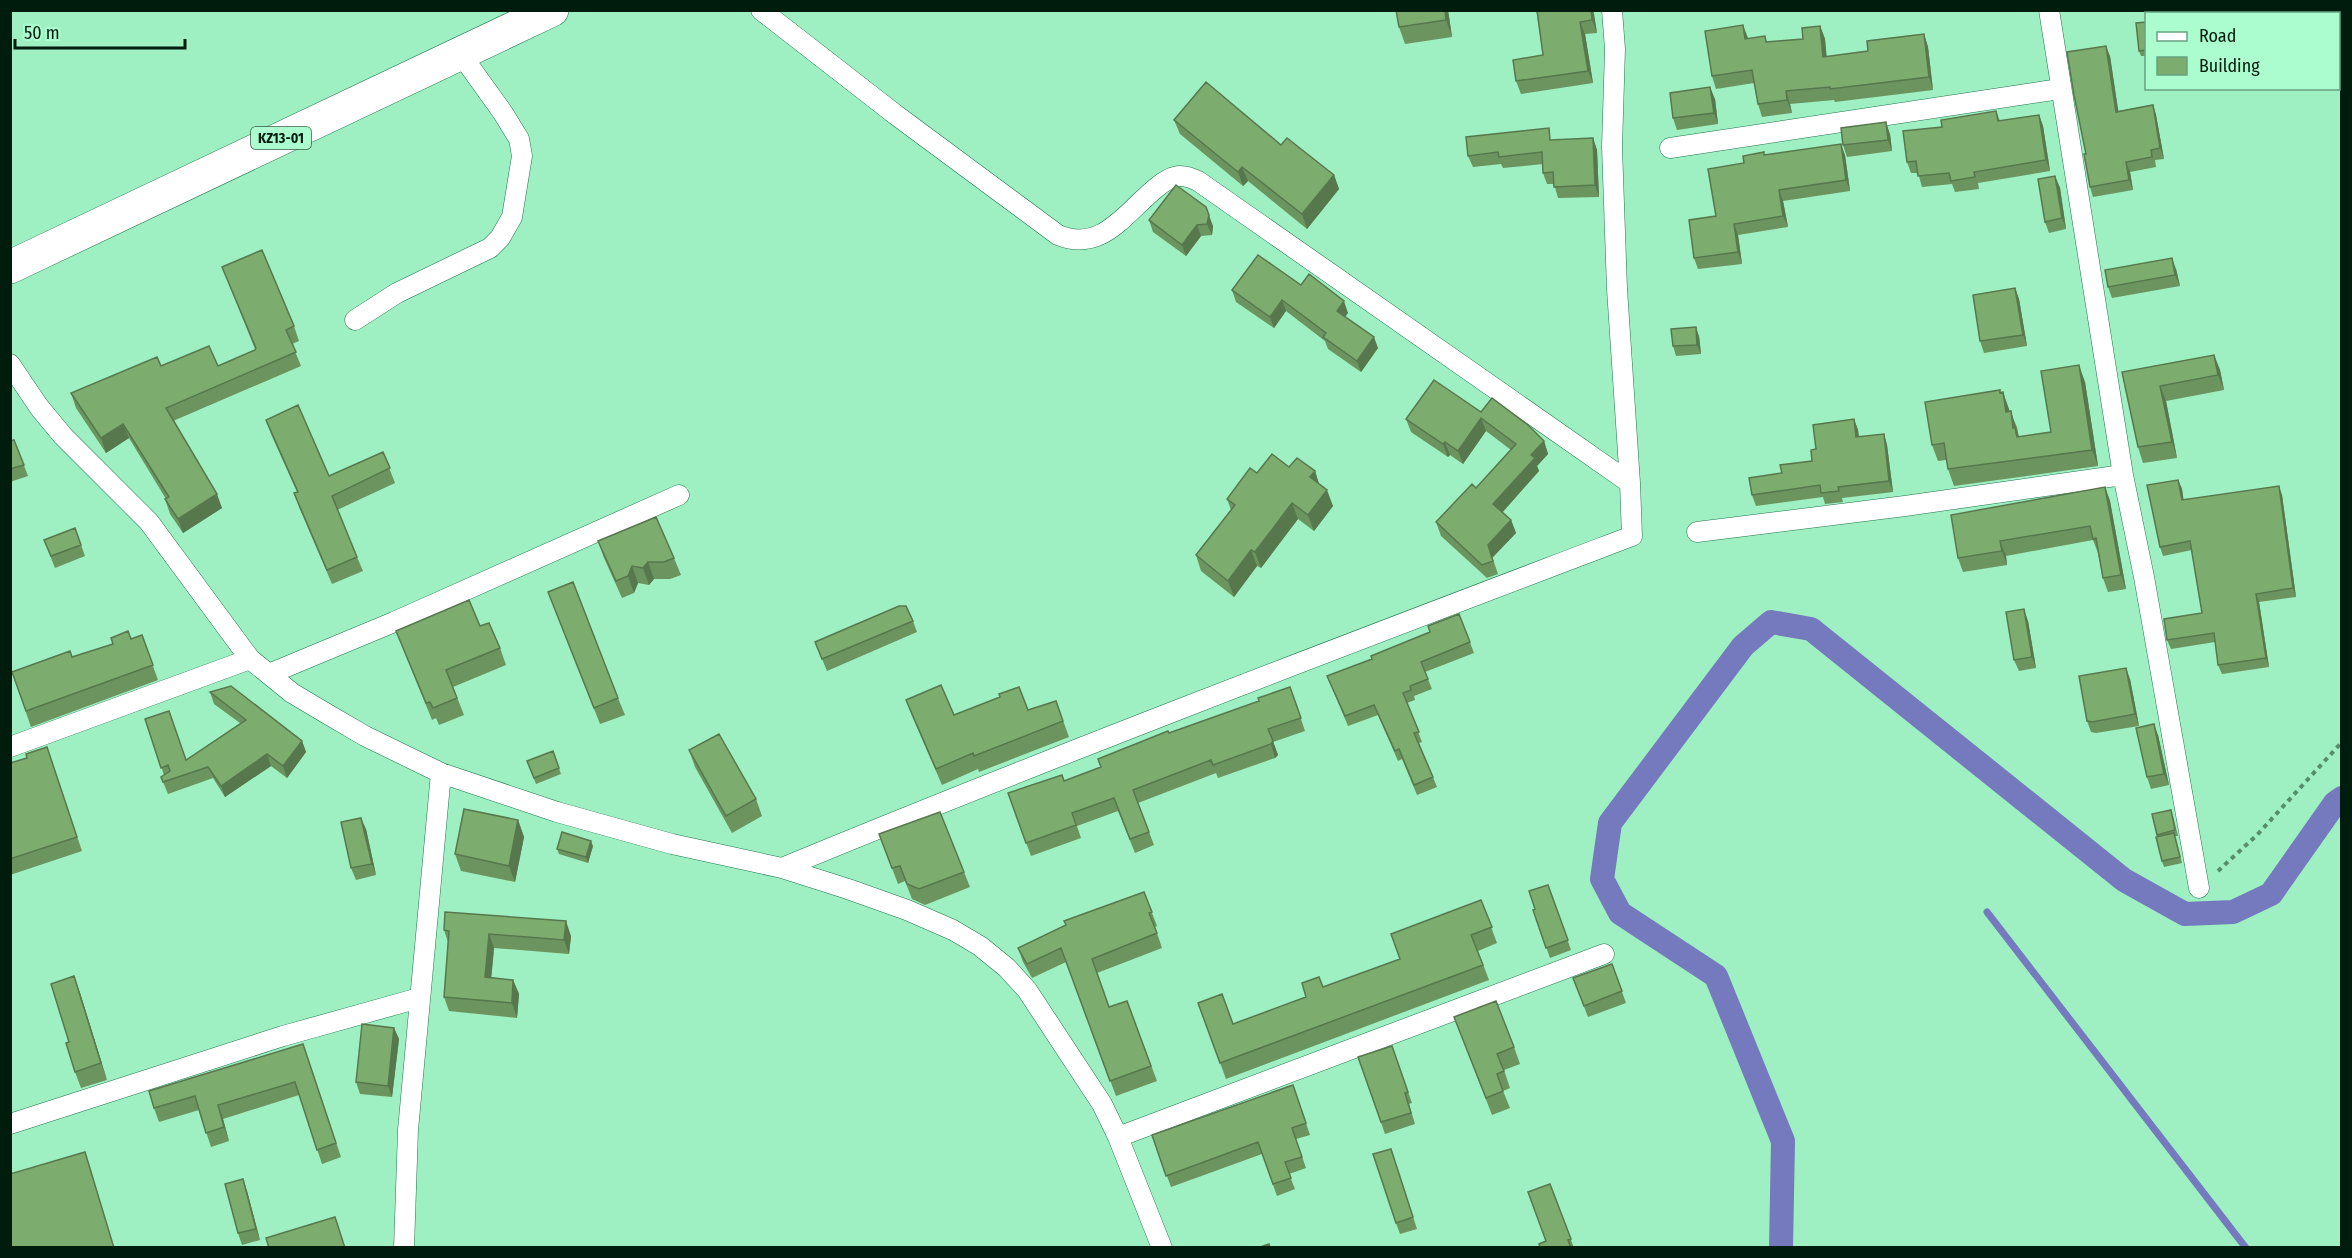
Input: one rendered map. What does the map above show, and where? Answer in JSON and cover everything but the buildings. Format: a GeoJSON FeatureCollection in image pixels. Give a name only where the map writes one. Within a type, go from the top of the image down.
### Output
{"type":"FeatureCollection","features":[{"type":"Feature","properties":{"kind":"highway","name":"KZ13-01"},"geometry":{"type":"LineString","coordinates":[[10,267],[552,10]]}},
{"type":"Feature","properties":{"kind":"street"},"geometry":{"type":"LineString","coordinates":[[760,10],[896,115],[1058,235],[1087,240],[1112,228],[1164,181],[1183,176],[1198,180],[1630,483]]}},
{"type":"Feature","properties":{"kind":"street"},"geometry":{"type":"LineString","coordinates":[[782,868],[1113,736],[1632,536],[1617,289],[1612,147],[1615,49],[1612,10]]}},
{"type":"Feature","properties":{"kind":"street"},"geometry":{"type":"LineString","coordinates":[[2049,10],[2123,475],[2144,577],[2199,888]]}},
{"type":"Feature","properties":{"kind":"street"},"geometry":{"type":"LineString","coordinates":[[355,320],[396,293],[490,248],[500,238],[512,216],[522,156],[519,140],[503,113],[460,53]]}},
{"type":"Feature","properties":{"kind":"street"},"geometry":{"type":"LineString","coordinates":[[1670,148],[2060,89]]}},
{"type":"Feature","properties":{"kind":"street"},"geometry":{"type":"LineString","coordinates":[[10,364],[34,400],[63,436],[149,522],[250,659],[292,693],[365,736],[441,773],[591,822],[672,844],[782,868],[907,910],[953,930],[980,946],[1007,968],[1027,990],[1102,1104],[1118,1137],[1162,1248]]}},
{"type":"Feature","properties":{"kind":"street"},"geometry":{"type":"LineString","coordinates":[[1697,531],[1905,506],[2123,475]]}},
{"type":"Feature","properties":{"kind":"street"},"geometry":{"type":"LineString","coordinates":[[269,674],[394,622],[679,495]]}},
{"type":"Feature","properties":{"kind":"street"},"geometry":{"type":"LineString","coordinates":[[10,747],[250,659]]}},
{"type":"Feature","properties":{"kind":"street"},"geometry":{"type":"LineString","coordinates":[[404,1248],[408,1130],[441,773]]}},
{"type":"Feature","properties":{"kind":"street"},"geometry":{"type":"LineString","coordinates":[[1118,1137],[1604,954]]}},
{"type":"Feature","properties":{"kind":"street"},"geometry":{"type":"LineString","coordinates":[[10,1124],[283,1036],[419,998]]}},
{"type":"Feature","properties":{"kind":"path"},"geometry":{"type":"LineString","coordinates":[[2199,888],[2257,835],[2342,742]]}},
{"type":"Feature","properties":{"kind":"waterway"},"geometry":{"type":"LineString","coordinates":[[1781,1248],[1783,1141],[1716,976],[1620,913],[1602,879],[1610,823],[1743,646],[1771,622],[1811,629],[2124,880],[2185,914],[2233,912],[2271,894],[2335,803],[2342,798]]}},
{"type":"Feature","properties":{"kind":"waterway"},"geometry":{"type":"LineString","coordinates":[[1987,912],[2246,1248]]}}]}
